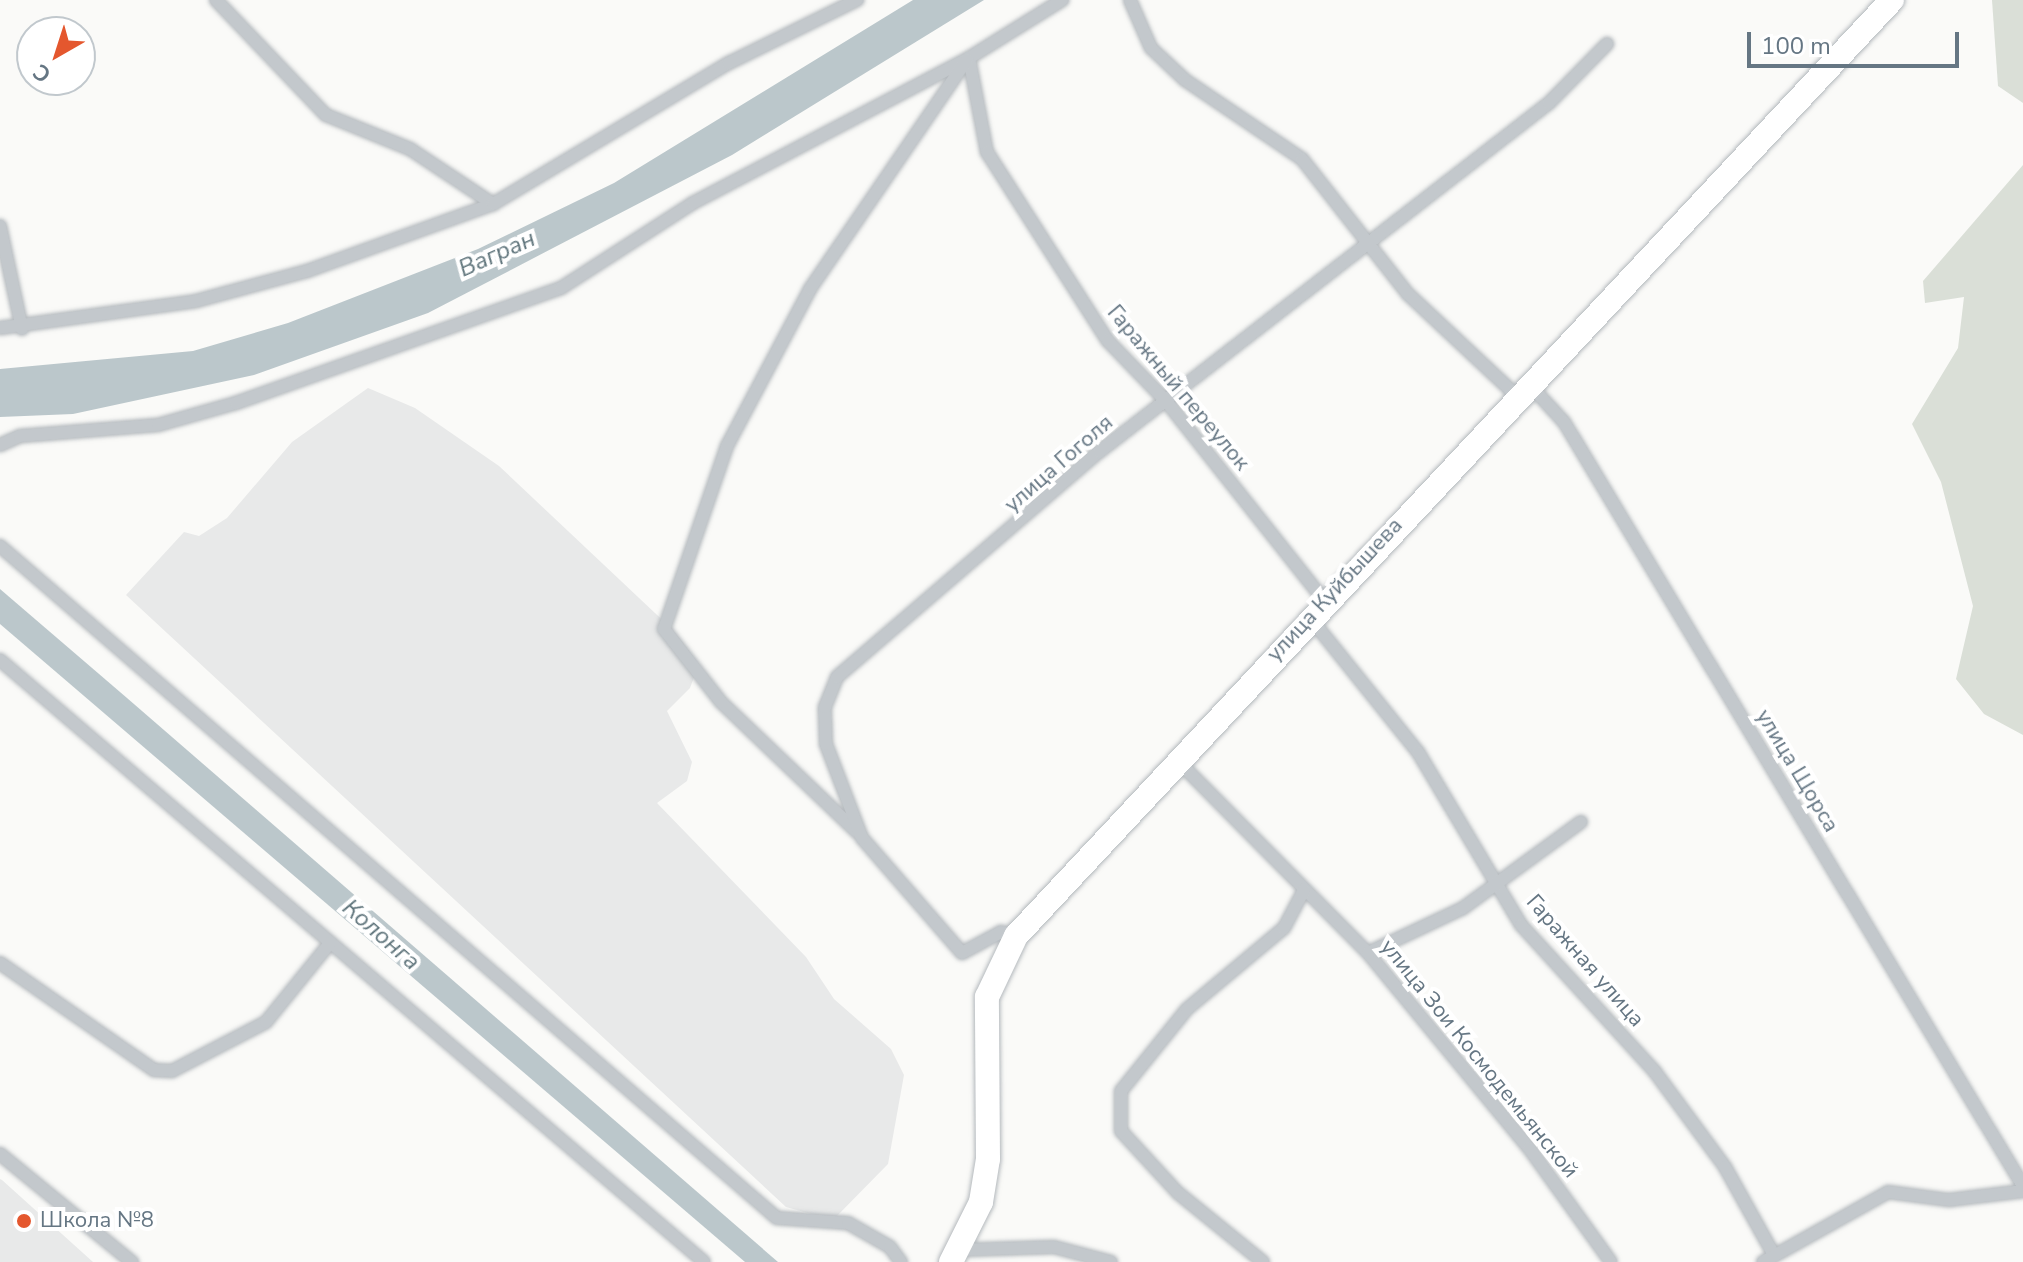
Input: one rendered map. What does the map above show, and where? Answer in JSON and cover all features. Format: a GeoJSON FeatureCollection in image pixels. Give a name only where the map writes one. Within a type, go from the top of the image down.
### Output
{"type":"FeatureCollection","features":[{"type":"Feature","properties":{"kind":"highway","name":"улица Куйбышева"},"geometry":{"type":"LineString","coordinates":[[955,1256],[981,1202],[988,1159],[987,997],[1016,936],[1317,608],[1892,0]]}},
{"type":"Feature","properties":{"kind":"street"},"geometry":{"type":"LineString","coordinates":[[216,0],[326,115],[410,149],[493,204]]}},
{"type":"Feature","properties":{"kind":"street"},"geometry":{"type":"LineString","coordinates":[[0,328],[22,329],[224,294],[493,204],[729,63],[857,0]]}},
{"type":"Feature","properties":{"kind":"street"},"geometry":{"type":"LineString","coordinates":[[0,445],[20,436],[158,425],[497,315],[561,288],[693,203],[969,58],[1062,0]]}},
{"type":"Feature","properties":{"kind":"street","name":"улица Щорса"},"geometry":{"type":"LineString","coordinates":[[1130,0],[1151,48],[1185,80],[1302,159],[1366,245],[1523,390],[1564,422],[2023,1188]]}},
{"type":"Feature","properties":{"kind":"street","name":"улица Гоголя"},"geometry":{"type":"LineString","coordinates":[[1016,936],[1001,932],[962,953],[862,838],[826,744],[825,707],[837,677],[1166,401],[1549,103],[1607,44]]}},
{"type":"Feature","properties":{"kind":"street"},"geometry":{"type":"LineString","coordinates":[[862,838],[721,702],[664,629],[727,446],[810,289],[969,58]]}},
{"type":"Feature","properties":{"kind":"street","name":"Гаражный переулок"},"geometry":{"type":"LineString","coordinates":[[969,58],[987,152],[1108,341],[1166,401],[1317,608]]}},
{"type":"Feature","properties":{"kind":"street"},"geometry":{"type":"LineString","coordinates":[[0,226],[22,329]]}},
{"type":"Feature","properties":{"kind":"street"},"geometry":{"type":"LineString","coordinates":[[0,546],[777,1218],[848,1223],[890,1247],[901,1262]]}},
{"type":"Feature","properties":{"kind":"street","name":"Гаражная улица"},"geometry":{"type":"LineString","coordinates":[[1317,608],[1418,752],[1521,925],[1663,1083],[1725,1167],[1768,1258]]}},
{"type":"Feature","properties":{"kind":"street"},"geometry":{"type":"LineString","coordinates":[[0,660],[704,1262]]}},
{"type":"Feature","properties":{"kind":"street","name":"улица Зои Космодемьянской"},"geometry":{"type":"LineString","coordinates":[[1177,760],[1368,953],[1529,1148],[1611,1262]]}},
{"type":"Feature","properties":{"kind":"street"},"geometry":{"type":"LineString","coordinates":[[1368,953],[1463,908],[1494,879],[1581,822]]}},
{"type":"Feature","properties":{"kind":"street"},"geometry":{"type":"LineString","coordinates":[[1263,1262],[1168,1182],[1121,1131],[1121,1091],[1187,1009],[1255,958],[1284,928],[1304,890]]}},
{"type":"Feature","properties":{"kind":"street"},"geometry":{"type":"LineString","coordinates":[[0,963],[154,1070],[172,1071],[266,1022],[330,943]]}},
{"type":"Feature","properties":{"kind":"street"},"geometry":{"type":"LineString","coordinates":[[0,1154],[132,1262]]}},
{"type":"Feature","properties":{"kind":"street"},"geometry":{"type":"LineString","coordinates":[[1768,1258],[1888,1192],[1949,1200],[2023,1188]]}},
{"type":"Feature","properties":{"kind":"street"},"geometry":{"type":"LineString","coordinates":[[955,1256],[1054,1247],[1121,1262]]}},
{"type":"Feature","properties":{"kind":"shaded area"},"geometry":{"type":"Polygon","coordinates":[[[1992,0],[2023,0],[2023,103],[1998,86],[1992,0]]]}},
{"type":"Feature","properties":{"kind":"shaded area"},"geometry":{"type":"Polygon","coordinates":[[[2023,165],[2023,735],[1984,714],[1956,679],[1973,606],[1941,482],[1912,424],[1958,348],[1964,297],[1925,303],[1923,281],[2023,165]]]}},
{"type":"Feature","properties":{"kind":"shaded area"},"geometry":{"type":"Polygon","coordinates":[[[368,388],[415,408],[499,466],[673,630],[699,664],[690,688],[667,711],[692,762],[687,781],[657,803],[806,957],[834,999],[891,1049],[904,1075],[888,1164],[833,1220],[786,1207],[126,595],[184,532],[199,536],[227,518],[292,442],[368,388]]]}},
{"type":"Feature","properties":{"kind":"shaded area","name":"Школа №8"},"geometry":{"type":"Polygon","coordinates":[[[2,1180],[93,1262],[0,1262],[2,1180]]]}},
{"type":"Feature","properties":{"kind":"water","name":"Вагран"},"geometry":{"type":"Polygon","coordinates":[[[913,0],[984,0],[732,155],[428,313],[254,375],[73,414],[0,417],[0,369],[193,351],[288,323],[478,249],[614,183],[913,0]]]}},
{"type":"Feature","properties":{"kind":"water","name":"Колонга"},"geometry":{"type":"Polygon","coordinates":[[[0,589],[778,1262],[745,1262],[0,624],[0,589]]]}},
{"type":"Feature","properties":{"kind":"place","name":"Школа №8"},"geometry":{"type":"Point","coordinates":[24,1221]}}]}
